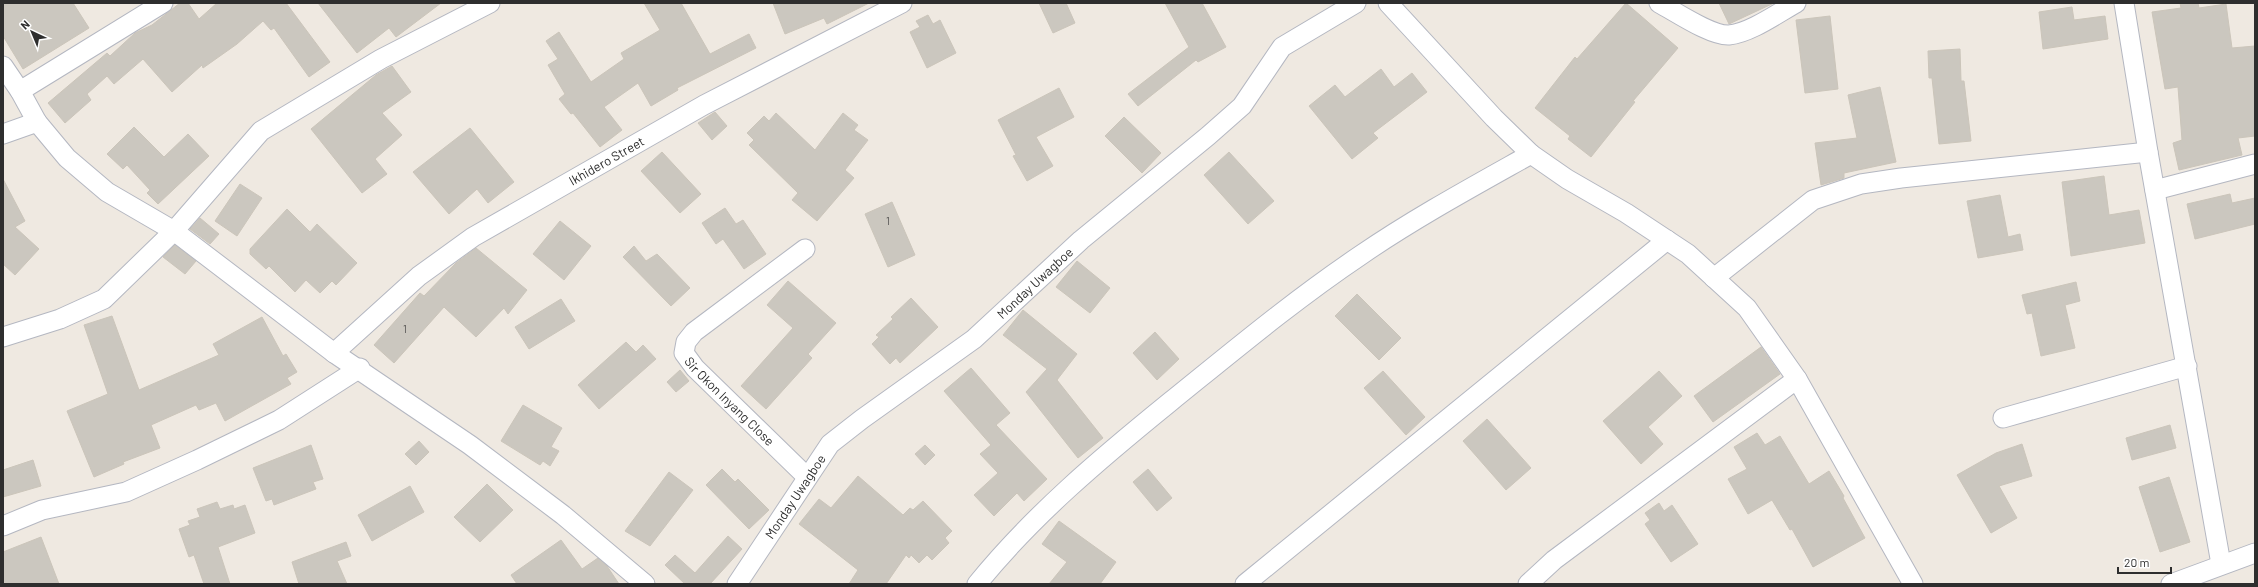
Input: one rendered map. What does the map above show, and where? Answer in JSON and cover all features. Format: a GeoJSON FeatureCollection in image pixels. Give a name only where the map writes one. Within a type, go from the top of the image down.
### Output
{"type":"FeatureCollection","features":[{"type":"Feature","properties":{"kind":"street"},"geometry":{"type":"LineString","coordinates":[[20,91],[163,3]]}},
{"type":"Feature","properties":{"kind":"street"},"geometry":{"type":"LineString","coordinates":[[3,337],[60,319],[104,299],[174,231],[261,131],[381,58],[490,3]]}},
{"type":"Feature","properties":{"kind":"street","name":"Ikhidero Street"},"geometry":{"type":"LineString","coordinates":[[334,353],[419,276],[473,237],[704,105],[902,3]]}},
{"type":"Feature","properties":{"kind":"street","name":"Monday Uwagboe"},"geometry":{"type":"LineString","coordinates":[[737,584],[830,444],[862,419],[974,339],[1081,240],[1242,106],[1282,47],[1356,3]]}},
{"type":"Feature","properties":{"kind":"street"},"geometry":{"type":"LineString","coordinates":[[1388,3],[1494,118],[1532,154],[1567,179],[1626,213],[1688,254],[1748,308],[1798,379],[1913,584]]}},
{"type":"Feature","properties":{"kind":"street"},"geometry":{"type":"LineString","coordinates":[[1659,3],[1713,32],[1729,35],[1754,26],[1796,3]]}},
{"type":"Feature","properties":{"kind":"street"},"geometry":{"type":"LineString","coordinates":[[2124,3],[2148,152],[2221,564]]}},
{"type":"Feature","properties":{"kind":"street"},"geometry":{"type":"LineString","coordinates":[[3,66],[20,91],[37,122],[67,158],[106,192],[174,231],[334,353],[360,368],[470,445],[563,515],[645,584]]}},
{"type":"Feature","properties":{"kind":"street"},"geometry":{"type":"LineString","coordinates":[[3,134],[37,122]]}},
{"type":"Feature","properties":{"kind":"street"},"geometry":{"type":"LineString","coordinates":[[1714,278],[1813,200],[1861,184],[2148,152]]}},
{"type":"Feature","properties":{"kind":"street"},"geometry":{"type":"LineString","coordinates":[[977,584],[1004,550],[1092,466],[1248,338],[1361,255],[1532,154]]}},
{"type":"Feature","properties":{"kind":"street"},"geometry":{"type":"LineString","coordinates":[[2155,190],[2255,164]]}},
{"type":"Feature","properties":{"kind":"street"},"geometry":{"type":"LineString","coordinates":[[1245,584],[1667,240]]}},
{"type":"Feature","properties":{"kind":"street","name":"Sir Okon Inyang Close"},"geometry":{"type":"LineString","coordinates":[[805,250],[694,332],[686,342],[684,353],[696,368],[807,478]]}},
{"type":"Feature","properties":{"kind":"street"},"geometry":{"type":"LineString","coordinates":[[2003,418],[2186,366]]}},
{"type":"Feature","properties":{"kind":"street"},"geometry":{"type":"LineString","coordinates":[[3,526],[42,510],[133,488],[279,420],[360,368]]}},
{"type":"Feature","properties":{"kind":"street"},"geometry":{"type":"LineString","coordinates":[[1528,584],[1554,560],[1798,379]]}},
{"type":"Feature","properties":{"kind":"street"},"geometry":{"type":"LineString","coordinates":[[2173,584],[2221,564],[2255,553]]}},
{"type":"Feature","properties":{"kind":"building"},"geometry":{"type":"Polygon","coordinates":[[[3,3],[73,3],[89,28],[23,69],[3,36],[3,3]]]}},
{"type":"Feature","properties":{"kind":"building"},"geometry":{"type":"Polygon","coordinates":[[[180,3],[188,3],[199,19],[217,3],[286,3],[330,62],[309,77],[274,28],[271,30],[263,21],[237,44],[203,68],[202,65],[172,92],[143,59],[114,84],[107,76],[87,94],[91,100],[65,123],[48,103],[107,53],[110,56],[135,33],[152,25],[180,3]]]}},
{"type":"Feature","properties":{"kind":"building"},"geometry":{"type":"Polygon","coordinates":[[[318,3],[441,3],[396,37],[389,28],[357,53],[318,3]]]}},
{"type":"Feature","properties":{"kind":"building"},"geometry":{"type":"Polygon","coordinates":[[[644,3],[681,3],[710,54],[749,34],[756,48],[677,88],[678,90],[651,106],[638,83],[604,107],[622,130],[600,147],[573,113],[571,114],[559,99],[565,94],[548,65],[558,59],[546,41],[559,32],[591,82],[624,59],[621,53],[660,30],[644,3]]]}},
{"type":"Feature","properties":{"kind":"building"},"geometry":{"type":"Polygon","coordinates":[[[773,3],[869,3],[827,24],[824,18],[785,34],[773,3]]]}},
{"type":"Feature","properties":{"kind":"building"},"geometry":{"type":"Polygon","coordinates":[[[1039,3],[1066,3],[1075,23],[1053,33],[1039,3]]]}},
{"type":"Feature","properties":{"kind":"building"},"geometry":{"type":"Polygon","coordinates":[[[1165,3],[1202,3],[1226,47],[1198,62],[1196,60],[1138,106],[1128,94],[1189,47],[1165,3]]]}},
{"type":"Feature","properties":{"kind":"building"},"geometry":{"type":"Polygon","coordinates":[[[1626,3],[1678,48],[1633,101],[1635,102],[1591,157],[1568,139],[1570,136],[1535,108],[1575,57],[1577,59],[1626,3]]]}},
{"type":"Feature","properties":{"kind":"building"},"geometry":{"type":"Polygon","coordinates":[[[1719,3],[1774,3],[1729,24],[1719,3]]]}},
{"type":"Feature","properties":{"kind":"building"},"geometry":{"type":"Polygon","coordinates":[[[2180,3],[2198,3],[2199,8],[2226,4],[2232,48],[2255,46],[2255,136],[2238,138],[2242,155],[2179,170],[2173,143],[2182,140],[2178,87],[2165,89],[2152,12],[2181,8],[2180,3]]]}},
{"type":"Feature","properties":{"kind":"building"},"geometry":{"type":"Polygon","coordinates":[[[2072,7],[2074,20],[2105,16],[2108,39],[2043,49],[2039,12],[2072,7]]]}},
{"type":"Feature","properties":{"kind":"building"},"geometry":{"type":"Polygon","coordinates":[[[928,15],[933,24],[940,20],[956,53],[927,68],[910,32],[920,27],[916,21],[928,15]]]}},
{"type":"Feature","properties":{"kind":"building"},"geometry":{"type":"Polygon","coordinates":[[[1830,16],[1838,89],[1805,93],[1796,20],[1830,16]]]}},
{"type":"Feature","properties":{"kind":"building"},"geometry":{"type":"Polygon","coordinates":[[[1960,49],[1961,81],[1964,81],[1971,141],[1939,144],[1932,78],[1929,78],[1928,51],[1960,49]]]}},
{"type":"Feature","properties":{"kind":"building"},"geometry":{"type":"Polygon","coordinates":[[[392,66],[411,92],[382,113],[402,135],[375,159],[387,174],[362,193],[311,129],[376,75],[392,66]]]}},
{"type":"Feature","properties":{"kind":"building"},"geometry":{"type":"Polygon","coordinates":[[[1381,69],[1394,87],[1412,73],[1427,92],[1373,133],[1378,138],[1352,159],[1309,106],[1335,85],[1345,97],[1381,69]]]}},
{"type":"Feature","properties":{"kind":"building"},"geometry":{"type":"Polygon","coordinates":[[[1880,87],[1896,162],[1844,173],[1844,178],[1821,185],[1815,143],[1857,138],[1848,95],[1880,87]]]}},
{"type":"Feature","properties":{"kind":"building"},"geometry":{"type":"Polygon","coordinates":[[[1059,88],[1074,117],[1036,137],[1053,166],[1027,181],[1013,156],[1016,155],[998,120],[1059,88]]]}},
{"type":"Feature","properties":{"kind":"building"},"geometry":{"type":"Polygon","coordinates":[[[715,112],[727,126],[712,140],[698,123],[715,112]]]}},
{"type":"Feature","properties":{"kind":"building"},"geometry":{"type":"Polygon","coordinates":[[[776,113],[815,150],[843,113],[858,125],[854,130],[868,140],[845,170],[854,178],[817,221],[792,200],[798,193],[749,145],[754,140],[747,133],[764,116],[769,121],[776,113]]]}},
{"type":"Feature","properties":{"kind":"building"},"geometry":{"type":"Polygon","coordinates":[[[1124,117],[1161,153],[1142,173],[1105,136],[1124,117]]]}},
{"type":"Feature","properties":{"kind":"building"},"geometry":{"type":"Polygon","coordinates":[[[134,127],[164,157],[188,134],[209,156],[158,204],[147,193],[150,190],[127,165],[123,169],[107,154],[134,127]]]}},
{"type":"Feature","properties":{"kind":"building"},"geometry":{"type":"Polygon","coordinates":[[[470,128],[514,182],[488,203],[477,189],[449,214],[413,172],[470,128]]]}},
{"type":"Feature","properties":{"kind":"building"},"geometry":{"type":"Polygon","coordinates":[[[662,152],[701,194],[680,213],[641,171],[662,152]]]}},
{"type":"Feature","properties":{"kind":"building"},"geometry":{"type":"Polygon","coordinates":[[[1229,152],[1274,201],[1248,224],[1204,175],[1229,152]]]}},
{"type":"Feature","properties":{"kind":"building"},"geometry":{"type":"Polygon","coordinates":[[[2104,176],[2109,215],[2139,210],[2145,243],[2071,256],[2062,182],[2104,176]]]}},
{"type":"Feature","properties":{"kind":"building"},"geometry":{"type":"Polygon","coordinates":[[[3,179],[25,221],[15,227],[39,249],[15,275],[3,264],[3,179]]]}},
{"type":"Feature","properties":{"kind":"building"},"geometry":{"type":"Polygon","coordinates":[[[240,184],[262,198],[237,236],[215,221],[240,184]]]}},
{"type":"Feature","properties":{"kind":"building"},"geometry":{"type":"Polygon","coordinates":[[[2230,194],[2232,203],[2255,198],[2255,224],[2195,239],[2187,204],[2230,194]]]}},
{"type":"Feature","properties":{"kind":"building"},"geometry":{"type":"Polygon","coordinates":[[[2000,195],[2008,237],[2020,234],[2023,250],[1978,258],[1967,201],[2000,195]]]}},
{"type":"Feature","properties":{"kind":"building"},"geometry":{"type":"Polygon","coordinates":[[[892,202],[915,255],[888,267],[865,214],[892,202]]]}},
{"type":"Feature","properties":{"kind":"building"},"geometry":{"type":"Polygon","coordinates":[[[725,208],[736,224],[743,220],[766,254],[744,269],[723,239],[716,244],[702,223],[725,208]]]}},
{"type":"Feature","properties":{"kind":"building"},"geometry":{"type":"Polygon","coordinates":[[[287,209],[310,232],[317,224],[357,263],[336,285],[332,281],[320,293],[306,280],[295,292],[269,266],[266,269],[250,254],[250,249],[287,209]]]}},
{"type":"Feature","properties":{"kind":"building"},"geometry":{"type":"Polygon","coordinates":[[[200,218],[219,234],[210,244],[190,229],[200,218]]]}},
{"type":"Feature","properties":{"kind":"building"},"geometry":{"type":"Polygon","coordinates":[[[560,221],[591,246],[564,280],[533,254],[560,221]]]}},
{"type":"Feature","properties":{"kind":"building"},"geometry":{"type":"Polygon","coordinates":[[[175,245],[196,261],[185,274],[163,257],[175,245]]]}},
{"type":"Feature","properties":{"kind":"building"},"geometry":{"type":"Polygon","coordinates":[[[634,246],[646,261],[657,254],[690,288],[671,306],[623,257],[634,246]]]}},
{"type":"Feature","properties":{"kind":"building"},"geometry":{"type":"Polygon","coordinates":[[[476,248],[527,290],[508,314],[504,308],[476,337],[444,307],[394,363],[374,345],[420,293],[424,296],[456,263],[476,248]]]}},
{"type":"Feature","properties":{"kind":"building"},"geometry":{"type":"Polygon","coordinates":[[[1077,261],[1110,288],[1090,313],[1056,287],[1077,261]]]}},
{"type":"Feature","properties":{"kind":"building"},"geometry":{"type":"Polygon","coordinates":[[[788,281],[836,323],[808,354],[812,358],[766,409],[741,386],[793,328],[767,305],[788,281]]]}},
{"type":"Feature","properties":{"kind":"building"},"geometry":{"type":"Polygon","coordinates":[[[2076,282],[2080,301],[2065,305],[2075,348],[2041,356],[2032,313],[2027,314],[2022,295],[2076,282]]]}},
{"type":"Feature","properties":{"kind":"building"},"geometry":{"type":"Polygon","coordinates":[[[1357,294],[1401,338],[1379,360],[1335,316],[1357,294]]]}},
{"type":"Feature","properties":{"kind":"building"},"geometry":{"type":"Polygon","coordinates":[[[911,298],[938,327],[900,363],[896,358],[890,364],[872,344],[879,337],[876,335],[893,319],[891,317],[911,298]]]}},
{"type":"Feature","properties":{"kind":"building"},"geometry":{"type":"Polygon","coordinates":[[[561,299],[575,321],[529,349],[515,327],[561,299]]]}},
{"type":"Feature","properties":{"kind":"building"},"geometry":{"type":"Polygon","coordinates":[[[1023,310],[1077,354],[1057,380],[1103,438],[1078,458],[1026,392],[1047,369],[1003,335],[1023,310]]]}},
{"type":"Feature","properties":{"kind":"building"},"geometry":{"type":"Polygon","coordinates":[[[112,316],[139,390],[219,355],[213,344],[262,317],[283,356],[286,354],[297,372],[287,378],[291,384],[225,421],[216,403],[199,410],[196,405],[151,425],[160,448],[123,462],[124,464],[94,477],[67,411],[108,394],[84,325],[112,316]]]}},
{"type":"Feature","properties":{"kind":"building"},"geometry":{"type":"Polygon","coordinates":[[[1155,332],[1179,359],[1157,380],[1133,353],[1155,332]]]}},
{"type":"Feature","properties":{"kind":"building"},"geometry":{"type":"Polygon","coordinates":[[[626,342],[636,352],[643,345],[656,359],[599,409],[578,385],[626,342]]]}},
{"type":"Feature","properties":{"kind":"building"},"geometry":{"type":"Polygon","coordinates":[[[1761,347],[1780,374],[1713,422],[1694,396],[1761,347]]]}},
{"type":"Feature","properties":{"kind":"building"},"geometry":{"type":"Polygon","coordinates":[[[971,368],[1010,413],[996,425],[1047,479],[1024,501],[1017,493],[994,516],[974,495],[998,473],[980,454],[991,445],[944,391],[971,368]]]}},
{"type":"Feature","properties":{"kind":"building"},"geometry":{"type":"Polygon","coordinates":[[[680,370],[689,381],[676,392],[667,382],[680,370]]]}},
{"type":"Feature","properties":{"kind":"building"},"geometry":{"type":"Polygon","coordinates":[[[1383,371],[1425,417],[1406,435],[1364,388],[1383,371]]]}},
{"type":"Feature","properties":{"kind":"building"},"geometry":{"type":"Polygon","coordinates":[[[1659,371],[1682,396],[1648,427],[1663,444],[1641,464],[1603,421],[1659,371]]]}},
{"type":"Feature","properties":{"kind":"building"},"geometry":{"type":"Polygon","coordinates":[[[523,405],[562,428],[551,447],[559,451],[550,466],[543,461],[540,465],[501,441],[523,405]]]}},
{"type":"Feature","properties":{"kind":"building"},"geometry":{"type":"Polygon","coordinates":[[[1487,419],[1531,468],[1506,490],[1463,441],[1487,419]]]}},
{"type":"Feature","properties":{"kind":"building"},"geometry":{"type":"Polygon","coordinates":[[[2170,425],[2176,448],[2132,460],[2126,438],[2170,425]]]}},
{"type":"Feature","properties":{"kind":"building"},"geometry":{"type":"Polygon","coordinates":[[[1757,433],[1765,445],[1780,436],[1809,484],[1829,471],[1844,496],[1843,498],[1865,538],[1813,567],[1792,529],[1790,530],[1772,500],[1748,514],[1728,479],[1747,469],[1734,447],[1757,433]]]}},
{"type":"Feature","properties":{"kind":"building"},"geometry":{"type":"Polygon","coordinates":[[[419,441],[429,452],[416,465],[405,454],[419,441]]]}},
{"type":"Feature","properties":{"kind":"building"},"geometry":{"type":"Polygon","coordinates":[[[2022,444],[2032,476],[1999,486],[2017,518],[1991,533],[1957,475],[1996,453],[2022,444]]]}},
{"type":"Feature","properties":{"kind":"building"},"geometry":{"type":"Polygon","coordinates":[[[311,445],[323,479],[313,482],[316,489],[274,505],[272,499],[266,501],[253,468],[311,445]]]}},
{"type":"Feature","properties":{"kind":"building"},"geometry":{"type":"Polygon","coordinates":[[[925,445],[935,455],[925,465],[915,454],[925,445]]]}},
{"type":"Feature","properties":{"kind":"building"},"geometry":{"type":"Polygon","coordinates":[[[33,460],[41,486],[3,497],[3,470],[33,460]]]}},
{"type":"Feature","properties":{"kind":"building"},"geometry":{"type":"Polygon","coordinates":[[[722,469],[735,482],[738,479],[769,510],[749,529],[706,485],[722,469]]]}},
{"type":"Feature","properties":{"kind":"building"},"geometry":{"type":"Polygon","coordinates":[[[1148,469],[1172,498],[1157,511],[1133,482],[1148,469]]]}},
{"type":"Feature","properties":{"kind":"building"},"geometry":{"type":"Polygon","coordinates":[[[669,472],[693,490],[650,546],[625,531],[669,472]]]}},
{"type":"Feature","properties":{"kind":"building"},"geometry":{"type":"Polygon","coordinates":[[[858,476],[903,515],[910,508],[913,510],[923,501],[952,531],[945,538],[949,543],[932,560],[927,555],[919,563],[911,555],[909,558],[906,555],[886,584],[849,584],[858,570],[799,524],[819,499],[831,508],[858,476]]]}},
{"type":"Feature","properties":{"kind":"building"},"geometry":{"type":"Polygon","coordinates":[[[2169,477],[2190,542],[2160,552],[2139,487],[2169,477]]]}},
{"type":"Feature","properties":{"kind":"building"},"geometry":{"type":"Polygon","coordinates":[[[487,484],[513,510],[480,542],[454,517],[487,484]]]}},
{"type":"Feature","properties":{"kind":"building"},"geometry":{"type":"Polygon","coordinates":[[[410,486],[424,512],[372,541],[358,515],[410,486]]]}},
{"type":"Feature","properties":{"kind":"building"},"geometry":{"type":"Polygon","coordinates":[[[217,502],[220,509],[233,505],[234,509],[245,505],[255,533],[218,547],[230,584],[204,584],[194,555],[189,557],[179,529],[190,525],[188,521],[200,517],[197,509],[217,502]]]}},
{"type":"Feature","properties":{"kind":"building"},"geometry":{"type":"Polygon","coordinates":[[[1659,503],[1664,511],[1672,505],[1698,544],[1671,562],[1645,524],[1650,520],[1645,513],[1659,503]]]}},
{"type":"Feature","properties":{"kind":"building"},"geometry":{"type":"Polygon","coordinates":[[[1059,521],[1116,562],[1100,584],[1049,584],[1067,562],[1042,544],[1059,521]]]}},
{"type":"Feature","properties":{"kind":"building"},"geometry":{"type":"Polygon","coordinates":[[[728,536],[742,549],[710,584],[685,584],[665,565],[675,555],[695,573],[728,536]]]}},
{"type":"Feature","properties":{"kind":"building"},"geometry":{"type":"Polygon","coordinates":[[[41,537],[59,584],[3,584],[3,552],[41,537]]]}},
{"type":"Feature","properties":{"kind":"building"},"geometry":{"type":"Polygon","coordinates":[[[561,540],[582,569],[598,558],[607,566],[619,584],[517,584],[511,575],[561,540]]]}},
{"type":"Feature","properties":{"kind":"building"},"geometry":{"type":"Polygon","coordinates":[[[346,542],[351,556],[337,561],[347,584],[299,584],[292,562],[346,542]]]}}]}
